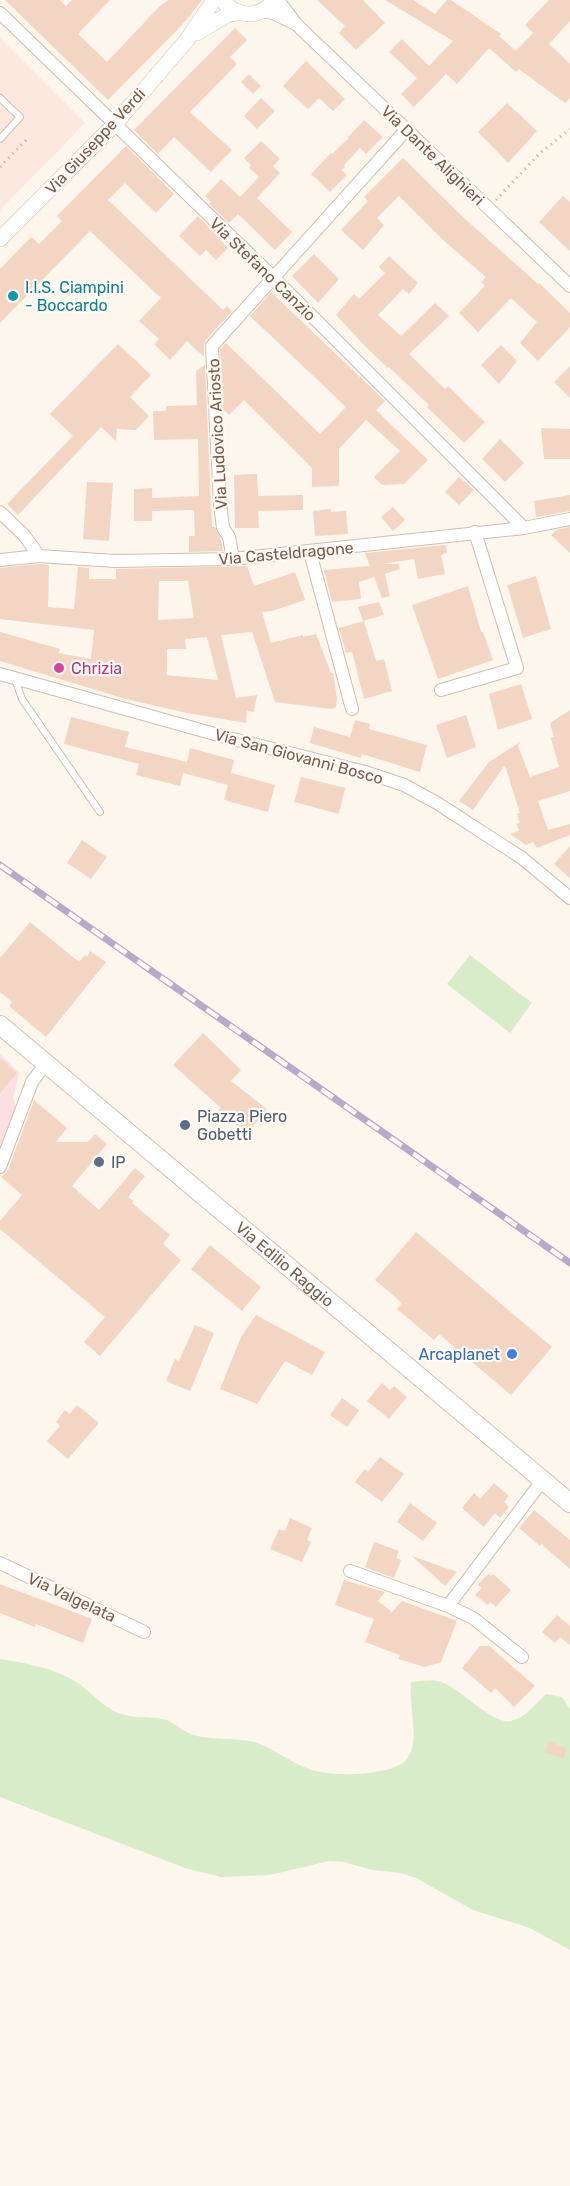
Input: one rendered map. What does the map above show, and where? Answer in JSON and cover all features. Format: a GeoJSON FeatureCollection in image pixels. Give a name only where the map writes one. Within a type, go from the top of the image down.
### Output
{"type":"FeatureCollection","features":[{"type":"Feature","properties":{"kind":"main road","name":"Via Edilio Raggio"},"geometry":{"type":"LineString","coordinates":[[0,1025],[570,1503]]}},
{"type":"Feature","properties":{"kind":"street","name":"Via Giuseppe Verdi"},"geometry":{"type":"LineString","coordinates":[[0,239],[114,125],[187,40],[214,0]]}},
{"type":"Feature","properties":{"kind":"street"},"geometry":{"type":"LineString","coordinates":[[222,0],[237,13],[249,15],[272,4]]}},
{"type":"Feature","properties":{"kind":"street","name":"Via Dante Alighieri"},"geometry":{"type":"LineString","coordinates":[[272,4],[273,13],[296,24]]}},
{"type":"Feature","properties":{"kind":"street","name":"Via Dante Alighieri"},"geometry":{"type":"LineString","coordinates":[[272,4],[296,24],[570,286]]}},
{"type":"Feature","properties":{"kind":"street","name":"Via Stefano Canzio"},"geometry":{"type":"LineString","coordinates":[[0,13],[273,277],[524,528]]}},
{"type":"Feature","properties":{"kind":"street","name":"Via Giuseppe Verdi"},"geometry":{"type":"LineString","coordinates":[[187,40],[227,15],[237,13]]}},
{"type":"Feature","properties":{"kind":"street","name":"Via Ludovico Ariosto"},"geometry":{"type":"LineString","coordinates":[[233,559],[229,537],[223,528],[220,504],[212,346],[406,129]]}},
{"type":"Feature","properties":{"kind":"street"},"geometry":{"type":"LineString","coordinates":[[0,512],[24,535],[39,556]]}},
{"type":"Feature","properties":{"kind":"street","name":"Via Casteldragone"},"geometry":{"type":"LineString","coordinates":[[0,560],[39,556],[114,561],[233,559],[524,528],[570,519]]}},
{"type":"Feature","properties":{"kind":"street"},"geometry":{"type":"LineString","coordinates":[[441,690],[517,668],[475,532]]}},
{"type":"Feature","properties":{"kind":"street"},"geometry":{"type":"LineString","coordinates":[[310,552],[352,709]]}},
{"type":"Feature","properties":{"kind":"street","name":"Via San Giovanni Bosco"},"geometry":{"type":"LineString","coordinates":[[0,674],[207,732],[365,772],[404,785],[437,803],[522,858],[570,898]]}},
{"type":"Feature","properties":{"kind":"street"},"geometry":{"type":"LineString","coordinates":[[0,1167],[32,1082],[46,1063]]}},
{"type":"Feature","properties":{"kind":"street"},"geometry":{"type":"LineString","coordinates":[[448,1606],[542,1481]]}},
{"type":"Feature","properties":{"kind":"street","name":"Via Valgelata"},"geometry":{"type":"LineString","coordinates":[[0,1563],[144,1632]]}},
{"type":"Feature","properties":{"kind":"street"},"geometry":{"type":"LineString","coordinates":[[350,1571],[448,1606],[473,1618],[522,1657]]}},
{"type":"Feature","properties":{"kind":"lane"},"geometry":{"type":"LineString","coordinates":[[0,98],[20,117],[0,139]]}},
{"type":"Feature","properties":{"kind":"lane"},"geometry":{"type":"LineString","coordinates":[[15,678],[22,699],[100,812]]}},
{"type":"Feature","properties":{"kind":"path"},"geometry":{"type":"LineString","coordinates":[[489,208],[539,154],[570,129]]}},
{"type":"Feature","properties":{"kind":"path"},"geometry":{"type":"LineString","coordinates":[[0,167],[29,137]]}},
{"type":"Feature","properties":{"kind":"shaded area"},"geometry":{"type":"Polygon","coordinates":[[[0,38],[85,123],[0,210],[0,38]]]}},
{"type":"Feature","properties":{"kind":"shaded area"},"geometry":{"type":"Polygon","coordinates":[[[0,1054],[19,1073],[13,1098],[17,1109],[0,1152],[0,1054]]]}},
{"type":"Feature","properties":{"kind":"green space"},"geometry":{"type":"Polygon","coordinates":[[[470,955],[532,1003],[510,1033],[447,984],[470,955]]]}},
{"type":"Feature","properties":{"kind":"green space"},"geometry":{"type":"Polygon","coordinates":[[[0,1659],[30,1664],[60,1673],[78,1683],[118,1713],[167,1720],[198,1736],[254,1742],[297,1764],[333,1774],[360,1774],[387,1770],[405,1761],[410,1754],[414,1735],[411,1682],[444,1683],[493,1717],[508,1721],[519,1718],[546,1694],[562,1697],[570,1709],[570,1950],[530,1928],[473,1910],[416,1878],[401,1873],[372,1870],[344,1862],[329,1861],[270,1875],[221,1877],[185,1868],[0,1797],[0,1659]]]}},
{"type":"Feature","properties":{"kind":"building"},"geometry":{"type":"Polygon","coordinates":[[[5,0],[60,0],[66,6],[72,0],[110,0],[78,34],[107,62],[161,5],[169,0],[202,0],[182,25],[108,100],[5,0]]]}},
{"type":"Feature","properties":{"kind":"building"},"geometry":{"type":"Polygon","coordinates":[[[317,0],[363,0],[385,23],[356,50],[339,33],[345,26],[317,0]]]}},
{"type":"Feature","properties":{"kind":"building"},"geometry":{"type":"Polygon","coordinates":[[[385,0],[413,0],[435,14],[447,0],[451,0],[501,34],[499,36],[516,51],[533,33],[525,25],[549,0],[570,0],[570,21],[549,44],[570,64],[570,98],[565,103],[519,69],[516,72],[489,48],[457,84],[446,74],[414,107],[401,94],[417,78],[389,52],[402,39],[429,66],[453,41],[385,0]]]}},
{"type":"Feature","properties":{"kind":"building"},"geometry":{"type":"Polygon","coordinates":[[[235,28],[247,40],[230,57],[237,64],[190,112],[232,150],[211,172],[174,137],[158,154],[134,130],[235,28]]]}},
{"type":"Feature","properties":{"kind":"building"},"geometry":{"type":"Polygon","coordinates":[[[306,61],[345,99],[333,111],[319,98],[308,109],[283,86],[306,61]]]}},
{"type":"Feature","properties":{"kind":"building"},"geometry":{"type":"Polygon","coordinates":[[[249,74],[261,86],[253,94],[241,82],[249,74]]]}},
{"type":"Feature","properties":{"kind":"building"},"geometry":{"type":"Polygon","coordinates":[[[261,98],[275,111],[257,129],[244,116],[261,98]]]}},
{"type":"Feature","properties":{"kind":"building"},"geometry":{"type":"Polygon","coordinates":[[[507,103],[537,131],[508,163],[478,132],[507,103]]]}},
{"type":"Feature","properties":{"kind":"building"},"geometry":{"type":"Polygon","coordinates":[[[364,120],[383,137],[366,154],[360,148],[341,170],[347,175],[330,192],[311,174],[349,138],[364,120]]]}},
{"type":"Feature","properties":{"kind":"building"},"geometry":{"type":"Polygon","coordinates":[[[261,141],[280,159],[273,166],[280,173],[257,198],[292,232],[275,250],[238,214],[229,223],[209,204],[211,202],[205,196],[221,179],[240,197],[259,177],[249,168],[251,165],[244,158],[261,141]]]}},
{"type":"Feature","properties":{"kind":"building"},"geometry":{"type":"Polygon","coordinates":[[[126,146],[174,194],[156,213],[125,183],[108,200],[223,310],[227,306],[232,311],[206,340],[204,357],[187,341],[170,360],[154,344],[159,339],[139,321],[161,298],[90,231],[0,323],[0,269],[31,237],[39,244],[62,221],[57,216],[126,146]]]}},
{"type":"Feature","properties":{"kind":"building"},"geometry":{"type":"Polygon","coordinates":[[[403,158],[464,218],[570,313],[570,327],[538,361],[520,343],[537,322],[511,298],[478,332],[459,313],[485,286],[481,282],[486,277],[444,241],[399,196],[377,218],[384,225],[363,250],[341,230],[368,201],[364,197],[403,158]]]}},
{"type":"Feature","properties":{"kind":"building"},"geometry":{"type":"Polygon","coordinates":[[[563,196],[570,202],[570,251],[539,222],[563,196]]]}},
{"type":"Feature","properties":{"kind":"building"},"geometry":{"type":"Polygon","coordinates":[[[198,216],[228,248],[216,260],[206,250],[200,256],[179,236],[198,216]]]}},
{"type":"Feature","properties":{"kind":"building"},"geometry":{"type":"Polygon","coordinates":[[[314,254],[339,279],[318,303],[292,276],[314,254]]]}},
{"type":"Feature","properties":{"kind":"building"},"geometry":{"type":"Polygon","coordinates":[[[389,256],[418,283],[409,294],[403,289],[378,315],[401,336],[435,303],[449,316],[409,354],[445,389],[448,386],[485,422],[464,443],[427,407],[429,405],[365,346],[336,315],[354,294],[359,299],[385,273],[379,267],[389,256]]]}},
{"type":"Feature","properties":{"kind":"building"},"geometry":{"type":"Polygon","coordinates":[[[271,292],[385,401],[376,410],[428,460],[404,484],[382,485],[374,477],[400,451],[366,420],[339,449],[339,486],[312,487],[312,468],[244,400],[229,415],[223,409],[220,349],[226,343],[320,434],[346,407],[250,316],[271,292]]]}},
{"type":"Feature","properties":{"kind":"building"},"geometry":{"type":"Polygon","coordinates":[[[118,344],[151,375],[130,397],[149,416],[136,430],[117,429],[116,441],[101,427],[18,515],[7,504],[73,436],[50,414],[118,344]]]}},
{"type":"Feature","properties":{"kind":"building"},"geometry":{"type":"Polygon","coordinates":[[[501,345],[517,361],[499,384],[481,365],[501,345]]]}},
{"type":"Feature","properties":{"kind":"building"},"geometry":{"type":"Polygon","coordinates":[[[205,365],[212,527],[215,527],[221,540],[223,551],[189,552],[189,536],[195,536],[194,510],[152,511],[152,521],[134,521],[134,489],[152,488],[152,498],[199,496],[198,439],[154,440],[153,411],[166,411],[166,406],[197,405],[196,371],[205,365]]]}},
{"type":"Feature","properties":{"kind":"building"},"geometry":{"type":"Polygon","coordinates":[[[570,366],[570,398],[554,382],[570,366]]]}},
{"type":"Feature","properties":{"kind":"building"},"geometry":{"type":"Polygon","coordinates":[[[541,428],[570,429],[570,459],[544,459],[541,428]]]}},
{"type":"Feature","properties":{"kind":"building"},"geometry":{"type":"Polygon","coordinates":[[[500,439],[524,463],[505,482],[482,459],[500,439]]]}},
{"type":"Feature","properties":{"kind":"building"},"geometry":{"type":"Polygon","coordinates":[[[257,474],[258,496],[303,495],[303,510],[258,511],[259,528],[235,528],[234,475],[257,474]]]}},
{"type":"Feature","properties":{"kind":"building"},"geometry":{"type":"Polygon","coordinates":[[[459,477],[474,490],[459,505],[445,492],[459,477]]]}},
{"type":"Feature","properties":{"kind":"building"},"geometry":{"type":"Polygon","coordinates":[[[87,482],[113,483],[109,541],[83,539],[87,482]]]}},
{"type":"Feature","properties":{"kind":"building"},"geometry":{"type":"Polygon","coordinates":[[[570,495],[570,511],[536,517],[534,501],[570,495]]]}},
{"type":"Feature","properties":{"kind":"building"},"geometry":{"type":"Polygon","coordinates":[[[393,507],[405,520],[393,531],[381,517],[393,507]]]}},
{"type":"Feature","properties":{"kind":"building"},"geometry":{"type":"Polygon","coordinates":[[[330,509],[331,512],[346,511],[348,534],[315,536],[313,511],[330,509]]]}},
{"type":"Feature","properties":{"kind":"building"},"geometry":{"type":"Polygon","coordinates":[[[570,527],[570,553],[551,535],[556,530],[570,527]]]}},
{"type":"Feature","properties":{"kind":"building"},"geometry":{"type":"Polygon","coordinates":[[[446,545],[447,553],[441,555],[445,574],[418,579],[414,559],[382,564],[399,564],[400,569],[385,574],[390,596],[382,598],[374,577],[359,582],[361,599],[332,602],[324,570],[370,566],[365,553],[446,545]]]}},
{"type":"Feature","properties":{"kind":"building"},"geometry":{"type":"Polygon","coordinates":[[[49,565],[48,607],[74,609],[78,567],[89,568],[89,579],[116,579],[116,569],[247,566],[254,586],[295,572],[305,600],[262,612],[271,643],[316,634],[331,673],[333,673],[336,707],[331,709],[275,702],[252,632],[221,635],[236,698],[257,695],[254,712],[247,711],[246,723],[126,699],[0,661],[0,632],[60,649],[58,653],[91,659],[94,630],[0,619],[0,568],[49,565]],[[159,581],[158,620],[194,618],[188,581],[159,581]],[[207,637],[185,639],[186,649],[167,649],[167,675],[218,680],[207,637]]]}},
{"type":"Feature","properties":{"kind":"building"},"geometry":{"type":"Polygon","coordinates":[[[536,576],[551,629],[523,638],[507,585],[536,576]]]}},
{"type":"Feature","properties":{"kind":"building"},"geometry":{"type":"Polygon","coordinates":[[[468,586],[481,632],[483,632],[493,660],[438,679],[412,605],[468,586]]]}},
{"type":"Feature","properties":{"kind":"building"},"geometry":{"type":"Polygon","coordinates":[[[379,602],[384,615],[363,621],[358,607],[379,602]]]}},
{"type":"Feature","properties":{"kind":"building"},"geometry":{"type":"Polygon","coordinates":[[[364,621],[376,661],[384,659],[392,691],[364,699],[352,652],[346,653],[339,628],[364,621]]]}},
{"type":"Feature","properties":{"kind":"building"},"geometry":{"type":"Polygon","coordinates":[[[521,684],[532,719],[498,730],[489,694],[521,684]]]}},
{"type":"Feature","properties":{"kind":"building"},"geometry":{"type":"Polygon","coordinates":[[[570,710],[570,791],[538,801],[548,830],[570,824],[570,835],[537,848],[533,842],[526,845],[510,834],[519,831],[517,824],[520,823],[517,814],[520,813],[505,765],[473,810],[459,801],[489,762],[520,742],[518,746],[530,777],[559,767],[551,738],[554,737],[550,723],[570,710]]]}},
{"type":"Feature","properties":{"kind":"building"},"geometry":{"type":"Polygon","coordinates":[[[466,715],[476,747],[447,758],[436,725],[466,715]]]}},
{"type":"Feature","properties":{"kind":"building"},"geometry":{"type":"Polygon","coordinates":[[[71,717],[129,732],[125,747],[187,762],[190,748],[234,760],[231,773],[275,785],[268,812],[224,800],[228,785],[183,773],[180,786],[136,775],[139,764],[64,744],[71,717]]]}},
{"type":"Feature","properties":{"kind":"building"},"geometry":{"type":"Polygon","coordinates":[[[355,720],[370,724],[369,729],[427,745],[420,772],[362,754],[361,758],[310,743],[314,727],[350,737],[355,720]]]}},
{"type":"Feature","properties":{"kind":"building"},"geometry":{"type":"Polygon","coordinates":[[[301,777],[345,788],[339,814],[294,802],[301,777]]]}},
{"type":"Feature","properties":{"kind":"building"},"geometry":{"type":"Polygon","coordinates":[[[82,840],[107,857],[91,879],[67,863],[82,840]]]}},
{"type":"Feature","properties":{"kind":"building"},"geometry":{"type":"Polygon","coordinates":[[[570,846],[570,878],[554,864],[570,846]]]}},
{"type":"Feature","properties":{"kind":"building"},"geometry":{"type":"Polygon","coordinates":[[[30,922],[79,962],[85,955],[87,957],[90,951],[106,962],[46,1037],[9,1006],[12,1002],[0,992],[0,958],[30,922]]]}},
{"type":"Feature","properties":{"kind":"building"},"geometry":{"type":"Polygon","coordinates":[[[203,1033],[241,1070],[231,1081],[267,1109],[247,1134],[218,1110],[221,1108],[173,1065],[203,1033]]]}},
{"type":"Feature","properties":{"kind":"building"},"geometry":{"type":"Polygon","coordinates":[[[0,1058],[17,1073],[0,1093],[0,1058]]]}},
{"type":"Feature","properties":{"kind":"building"},"geometry":{"type":"Polygon","coordinates":[[[34,1100],[67,1128],[56,1142],[88,1142],[95,1134],[107,1144],[72,1186],[99,1210],[135,1168],[145,1176],[128,1197],[170,1235],[163,1244],[181,1260],[100,1356],[84,1342],[105,1317],[0,1229],[0,1221],[22,1195],[1,1177],[8,1170],[34,1100]]]}},
{"type":"Feature","properties":{"kind":"building"},"geometry":{"type":"Polygon","coordinates":[[[416,1232],[552,1347],[511,1395],[439,1334],[434,1340],[397,1309],[402,1303],[375,1280],[416,1232]]]}},
{"type":"Feature","properties":{"kind":"building"},"geometry":{"type":"Polygon","coordinates":[[[210,1245],[261,1287],[242,1311],[191,1269],[210,1245]]]}},
{"type":"Feature","properties":{"kind":"building"},"geometry":{"type":"Polygon","coordinates":[[[256,1315],[325,1352],[312,1375],[285,1361],[257,1404],[220,1389],[241,1337],[256,1315]]]}},
{"type":"Feature","properties":{"kind":"building"},"geometry":{"type":"Polygon","coordinates":[[[195,1325],[214,1333],[190,1391],[166,1381],[175,1359],[179,1361],[195,1325]]]}},
{"type":"Feature","properties":{"kind":"building"},"geometry":{"type":"Polygon","coordinates":[[[382,1383],[390,1390],[394,1386],[407,1397],[389,1419],[367,1401],[382,1383]]]}},
{"type":"Feature","properties":{"kind":"building"},"geometry":{"type":"Polygon","coordinates":[[[342,1398],[359,1410],[347,1427],[330,1415],[342,1398]]]}},
{"type":"Feature","properties":{"kind":"building"},"geometry":{"type":"Polygon","coordinates":[[[77,1405],[99,1423],[68,1459],[47,1441],[60,1426],[56,1422],[65,1410],[70,1414],[77,1405]]]}},
{"type":"Feature","properties":{"kind":"building"},"geometry":{"type":"Polygon","coordinates":[[[380,1457],[404,1474],[382,1502],[355,1482],[365,1469],[368,1472],[380,1457]]]}},
{"type":"Feature","properties":{"kind":"building"},"geometry":{"type":"Polygon","coordinates":[[[494,1483],[509,1496],[504,1502],[509,1507],[500,1518],[495,1513],[484,1527],[462,1508],[474,1493],[480,1499],[494,1483]]]}},
{"type":"Feature","properties":{"kind":"building"},"geometry":{"type":"Polygon","coordinates":[[[410,1503],[437,1523],[423,1541],[397,1522],[410,1503]]]}},
{"type":"Feature","properties":{"kind":"building"},"geometry":{"type":"Polygon","coordinates":[[[534,1510],[570,1540],[570,1569],[519,1528],[534,1510]]]}},
{"type":"Feature","properties":{"kind":"building"},"geometry":{"type":"Polygon","coordinates":[[[290,1518],[312,1528],[307,1540],[311,1542],[302,1562],[270,1549],[279,1529],[285,1531],[290,1518]]]}},
{"type":"Feature","properties":{"kind":"building"},"geometry":{"type":"Polygon","coordinates":[[[374,1542],[399,1551],[396,1558],[401,1560],[394,1578],[365,1567],[374,1542]]]}},
{"type":"Feature","properties":{"kind":"building"},"geometry":{"type":"Polygon","coordinates":[[[412,1556],[457,1572],[445,1586],[412,1556]]]}},
{"type":"Feature","properties":{"kind":"building"},"geometry":{"type":"Polygon","coordinates":[[[488,1574],[491,1576],[493,1574],[511,1590],[496,1607],[490,1602],[488,1605],[475,1595],[482,1588],[478,1585],[488,1574]]]}},
{"type":"Feature","properties":{"kind":"building"},"geometry":{"type":"Polygon","coordinates":[[[344,1580],[385,1592],[378,1601],[392,1612],[402,1601],[457,1621],[441,1662],[425,1667],[398,1659],[400,1655],[365,1642],[374,1619],[335,1605],[344,1580]]]}},
{"type":"Feature","properties":{"kind":"building"},"geometry":{"type":"Polygon","coordinates":[[[0,1584],[92,1619],[83,1643],[36,1624],[35,1627],[0,1613],[0,1584]]]}},
{"type":"Feature","properties":{"kind":"building"},"geometry":{"type":"Polygon","coordinates":[[[557,1615],[570,1626],[570,1645],[560,1637],[555,1643],[542,1632],[557,1615]]]}},
{"type":"Feature","properties":{"kind":"building"},"geometry":{"type":"Polygon","coordinates":[[[480,1646],[489,1646],[535,1686],[514,1707],[495,1688],[491,1693],[462,1668],[480,1646]]]}},
{"type":"Feature","properties":{"kind":"building"},"geometry":{"type":"Polygon","coordinates":[[[549,1741],[567,1749],[563,1759],[544,1752],[549,1741]]]}},
{"type":"Feature","properties":{"kind":"railway"},"geometry":{"type":"LineString","coordinates":[[0,865],[570,1263]]}},
{"type":"Feature","properties":{"kind":"place","name":"I.I.S. Ciampini - Boccardo"},"geometry":{"type":"Point","coordinates":[13,296]}},
{"type":"Feature","properties":{"kind":"place","name":"Chrizia"},"geometry":{"type":"Point","coordinates":[59,668]}},
{"type":"Feature","properties":{"kind":"place","name":"Piazza Piero Gobetti"},"geometry":{"type":"Point","coordinates":[185,1125]}},
{"type":"Feature","properties":{"kind":"place","name":"IP"},"geometry":{"type":"Point","coordinates":[99,1162]}},
{"type":"Feature","properties":{"kind":"place","name":"Arcaplanet"},"geometry":{"type":"Point","coordinates":[512,1354]}}]}
